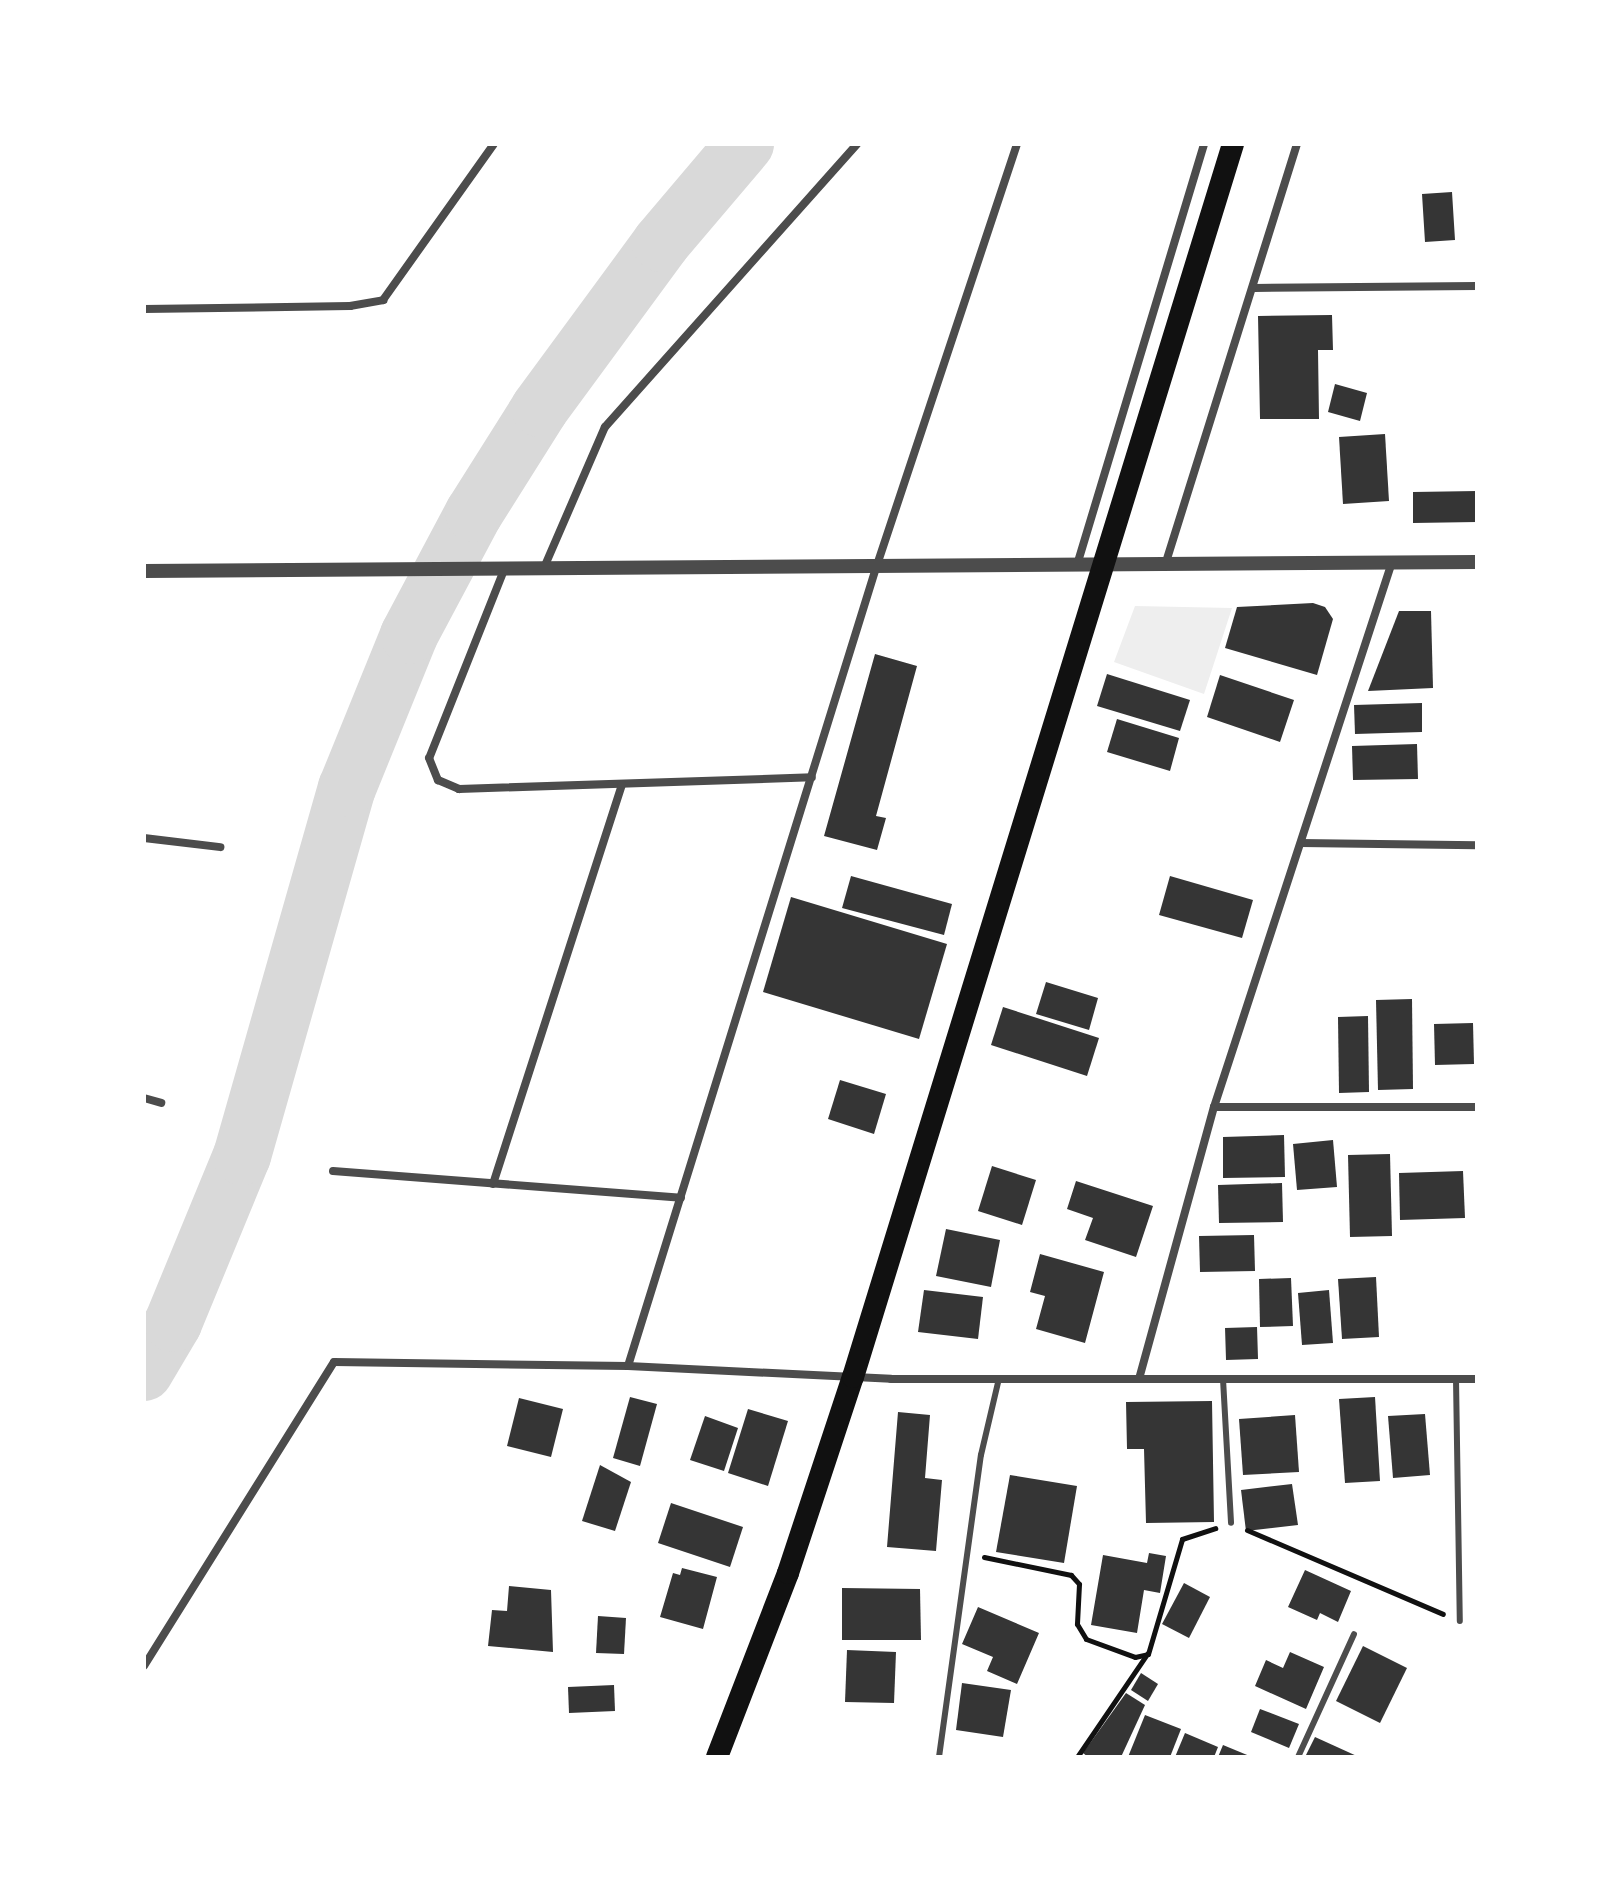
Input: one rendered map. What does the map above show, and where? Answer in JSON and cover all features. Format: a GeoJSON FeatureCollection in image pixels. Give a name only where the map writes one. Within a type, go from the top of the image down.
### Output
{"type":"FeatureCollection","features":[{"type":"Feature","properties":{"kind":"highway"},"geometry":{"type":"LineString","coordinates":[[717,1757],[788,1573],[853,1377],[1106,565],[1233,144]]}},
{"type":"Feature","properties":{"kind":"street"},"geometry":{"type":"LineString","coordinates":[[144,309],[350,306],[383,300],[494,144]]}},
{"type":"Feature","properties":{"kind":"street"},"geometry":{"type":"LineString","coordinates":[[543,570],[605,427],[857,144]]}},
{"type":"Feature","properties":{"kind":"street"},"geometry":{"type":"LineString","coordinates":[[628,1366],[876,568],[1017,144]]}},
{"type":"Feature","properties":{"kind":"street"},"geometry":{"type":"LineString","coordinates":[[1077,565],[1204,144]]}},
{"type":"Feature","properties":{"kind":"street"},"geometry":{"type":"LineString","coordinates":[[1166,562],[1297,144]]}},
{"type":"Feature","properties":{"kind":"street"},"geometry":{"type":"LineString","coordinates":[[1254,288],[1477,286]]}},
{"type":"Feature","properties":{"kind":"street"},"geometry":{"type":"LineString","coordinates":[[1139,1379],[1214,1107],[1392,562]]}},
{"type":"Feature","properties":{"kind":"street"},"geometry":{"type":"LineString","coordinates":[[144,571],[1477,562]]}},
{"type":"Feature","properties":{"kind":"street"},"geometry":{"type":"LineString","coordinates":[[498,569],[429,758],[438,780],[459,789],[812,777]]}},
{"type":"Feature","properties":{"kind":"street"},"geometry":{"type":"LineString","coordinates":[[493,1184],[622,784]]}},
{"type":"Feature","properties":{"kind":"street"},"geometry":{"type":"LineString","coordinates":[[144,838],[220,847]]}},
{"type":"Feature","properties":{"kind":"street"},"geometry":{"type":"LineString","coordinates":[[1301,843],[1477,845]]}},
{"type":"Feature","properties":{"kind":"street"},"geometry":{"type":"LineString","coordinates":[[144,1098],[161,1103]]}},
{"type":"Feature","properties":{"kind":"street"},"geometry":{"type":"LineString","coordinates":[[1214,1107],[1477,1107]]}},
{"type":"Feature","properties":{"kind":"street"},"geometry":{"type":"LineString","coordinates":[[333,1171],[681,1198]]}},
{"type":"Feature","properties":{"kind":"street"},"geometry":{"type":"LineString","coordinates":[[144,1666],[334,1362],[628,1366],[853,1377],[1477,1379]]}},
{"type":"Feature","properties":{"kind":"lane"},"geometry":{"type":"LineString","coordinates":[[939,1757],[967,1553],[999,1378]]}},
{"type":"Feature","properties":{"kind":"lane"},"geometry":{"type":"LineString","coordinates":[[1223,1379],[1231,1523]]}},
{"type":"Feature","properties":{"kind":"lane"},"geometry":{"type":"LineString","coordinates":[[1456,1379],[1460,1621]]}},
{"type":"Feature","properties":{"kind":"lane"},"geometry":{"type":"LineString","coordinates":[[1298,1757],[1354,1634]]}},
{"type":"Feature","properties":{"kind":"path"},"geometry":{"type":"LineString","coordinates":[[1077,1757],[1148,1654],[1182,1539],[1231,1523],[1460,1621]]}},
{"type":"Feature","properties":{"kind":"path"},"geometry":{"type":"LineString","coordinates":[[967,1553],[1071,1575],[1079,1584],[1077,1624],[1086,1639],[1135,1657],[1148,1654]]}},
{"type":"Feature","properties":{"kind":"shaded area"},"geometry":{"type":"Polygon","coordinates":[[[1135,606],[1232,608],[1204,694],[1114,662],[1135,606]]]}},
{"type":"Feature","properties":{"kind":"building"},"geometry":{"type":"Polygon","coordinates":[[[1452,192],[1455,240],[1425,242],[1422,194],[1452,192]]]}},
{"type":"Feature","properties":{"kind":"building"},"geometry":{"type":"Polygon","coordinates":[[[1332,315],[1333,350],[1318,350],[1319,419],[1260,419],[1258,316],[1332,315]]]}},
{"type":"Feature","properties":{"kind":"building"},"geometry":{"type":"Polygon","coordinates":[[[1335,384],[1367,393],[1360,421],[1328,412],[1335,384]]]}},
{"type":"Feature","properties":{"kind":"building"},"geometry":{"type":"Polygon","coordinates":[[[1385,434],[1389,501],[1343,504],[1339,437],[1385,434]]]}},
{"type":"Feature","properties":{"kind":"building"},"geometry":{"type":"Polygon","coordinates":[[[1477,491],[1477,522],[1413,523],[1413,492],[1477,491]]]}},
{"type":"Feature","properties":{"kind":"building"},"geometry":{"type":"Polygon","coordinates":[[[1313,603],[1325,607],[1333,619],[1317,675],[1225,648],[1237,607],[1313,603]]]}},
{"type":"Feature","properties":{"kind":"building"},"geometry":{"type":"Polygon","coordinates":[[[1399,611],[1431,611],[1433,688],[1368,691],[1399,611]]]}},
{"type":"Feature","properties":{"kind":"building"},"geometry":{"type":"Polygon","coordinates":[[[875,654],[917,666],[876,816],[886,818],[877,850],[824,836],[875,654]]]}},
{"type":"Feature","properties":{"kind":"building"},"geometry":{"type":"Polygon","coordinates":[[[1107,674],[1190,700],[1180,731],[1097,706],[1107,674]]]}},
{"type":"Feature","properties":{"kind":"building"},"geometry":{"type":"Polygon","coordinates":[[[1220,675],[1294,700],[1280,742],[1207,717],[1220,675]]]}},
{"type":"Feature","properties":{"kind":"building"},"geometry":{"type":"Polygon","coordinates":[[[1422,703],[1422,732],[1355,734],[1354,705],[1422,703]]]}},
{"type":"Feature","properties":{"kind":"building"},"geometry":{"type":"Polygon","coordinates":[[[1117,719],[1179,738],[1170,771],[1107,752],[1117,719]]]}},
{"type":"Feature","properties":{"kind":"building"},"geometry":{"type":"Polygon","coordinates":[[[1417,744],[1418,779],[1353,780],[1352,746],[1417,744]]]}},
{"type":"Feature","properties":{"kind":"building"},"geometry":{"type":"Polygon","coordinates":[[[851,876],[952,904],[944,935],[842,908],[851,876]]]}},
{"type":"Feature","properties":{"kind":"building"},"geometry":{"type":"Polygon","coordinates":[[[1170,876],[1253,900],[1242,938],[1159,915],[1170,876]]]}},
{"type":"Feature","properties":{"kind":"building"},"geometry":{"type":"Polygon","coordinates":[[[791,897],[947,944],[919,1039],[763,992],[791,897]]]}},
{"type":"Feature","properties":{"kind":"building"},"geometry":{"type":"Polygon","coordinates":[[[1046,982],[1098,998],[1089,1030],[1036,1014],[1046,982]]]}},
{"type":"Feature","properties":{"kind":"building"},"geometry":{"type":"Polygon","coordinates":[[[1412,999],[1413,1089],[1378,1090],[1376,1000],[1412,999]]]}},
{"type":"Feature","properties":{"kind":"building"},"geometry":{"type":"Polygon","coordinates":[[[1003,1007],[1099,1038],[1087,1076],[991,1045],[1003,1007]]]}},
{"type":"Feature","properties":{"kind":"building"},"geometry":{"type":"Polygon","coordinates":[[[1368,1016],[1369,1092],[1339,1093],[1338,1017],[1368,1016]]]}},
{"type":"Feature","properties":{"kind":"building"},"geometry":{"type":"Polygon","coordinates":[[[1473,1023],[1474,1064],[1435,1065],[1434,1024],[1473,1023]]]}},
{"type":"Feature","properties":{"kind":"building"},"geometry":{"type":"Polygon","coordinates":[[[840,1080],[886,1094],[874,1134],[828,1119],[840,1080]]]}},
{"type":"Feature","properties":{"kind":"building"},"geometry":{"type":"Polygon","coordinates":[[[1284,1135],[1285,1177],[1223,1178],[1223,1137],[1284,1135]]]}},
{"type":"Feature","properties":{"kind":"building"},"geometry":{"type":"Polygon","coordinates":[[[1333,1140],[1337,1187],[1297,1190],[1293,1144],[1333,1140]]]}},
{"type":"Feature","properties":{"kind":"building"},"geometry":{"type":"Polygon","coordinates":[[[1390,1154],[1392,1236],[1350,1237],[1348,1155],[1390,1154]]]}},
{"type":"Feature","properties":{"kind":"building"},"geometry":{"type":"Polygon","coordinates":[[[992,1166],[1036,1180],[1022,1225],[978,1211],[992,1166]]]}},
{"type":"Feature","properties":{"kind":"building"},"geometry":{"type":"Polygon","coordinates":[[[1463,1171],[1465,1218],[1400,1220],[1399,1173],[1463,1171]]]}},
{"type":"Feature","properties":{"kind":"building"},"geometry":{"type":"Polygon","coordinates":[[[1076,1181],[1153,1206],[1136,1257],[1085,1240],[1093,1218],[1067,1209],[1076,1181]]]}},
{"type":"Feature","properties":{"kind":"building"},"geometry":{"type":"Polygon","coordinates":[[[1282,1183],[1283,1222],[1219,1223],[1218,1185],[1282,1183]]]}},
{"type":"Feature","properties":{"kind":"building"},"geometry":{"type":"Polygon","coordinates":[[[946,1229],[1000,1240],[991,1287],[936,1276],[946,1229]]]}},
{"type":"Feature","properties":{"kind":"building"},"geometry":{"type":"Polygon","coordinates":[[[1254,1235],[1255,1271],[1200,1272],[1199,1236],[1254,1235]]]}},
{"type":"Feature","properties":{"kind":"building"},"geometry":{"type":"Polygon","coordinates":[[[1040,1254],[1104,1272],[1085,1343],[1036,1329],[1045,1296],[1030,1292],[1040,1254]]]}},
{"type":"Feature","properties":{"kind":"building"},"geometry":{"type":"Polygon","coordinates":[[[1376,1277],[1379,1337],[1342,1339],[1338,1279],[1376,1277]]]}},
{"type":"Feature","properties":{"kind":"building"},"geometry":{"type":"Polygon","coordinates":[[[1291,1278],[1293,1326],[1260,1327],[1259,1279],[1291,1278]]]}},
{"type":"Feature","properties":{"kind":"building"},"geometry":{"type":"Polygon","coordinates":[[[924,1290],[983,1297],[978,1339],[918,1332],[924,1290]]]}},
{"type":"Feature","properties":{"kind":"building"},"geometry":{"type":"Polygon","coordinates":[[[1329,1290],[1333,1343],[1302,1345],[1298,1293],[1329,1290]]]}},
{"type":"Feature","properties":{"kind":"building"},"geometry":{"type":"Polygon","coordinates":[[[1257,1327],[1258,1359],[1226,1360],[1225,1328],[1257,1327]]]}},
{"type":"Feature","properties":{"kind":"building"},"geometry":{"type":"Polygon","coordinates":[[[630,1397],[657,1404],[640,1466],[613,1458],[630,1397]]]}},
{"type":"Feature","properties":{"kind":"building"},"geometry":{"type":"Polygon","coordinates":[[[1375,1397],[1380,1481],[1345,1483],[1339,1399],[1375,1397]]]}},
{"type":"Feature","properties":{"kind":"building"},"geometry":{"type":"Polygon","coordinates":[[[519,1398],[563,1409],[551,1457],[507,1446],[519,1398]]]}},
{"type":"Feature","properties":{"kind":"building"},"geometry":{"type":"Polygon","coordinates":[[[1212,1401],[1214,1522],[1146,1523],[1144,1449],[1127,1449],[1126,1402],[1212,1401]]]}},
{"type":"Feature","properties":{"kind":"building"},"geometry":{"type":"Polygon","coordinates":[[[748,1409],[788,1421],[768,1486],[728,1473],[748,1409]]]}},
{"type":"Feature","properties":{"kind":"building"},"geometry":{"type":"Polygon","coordinates":[[[898,1412],[930,1415],[925,1478],[942,1480],[936,1551],[887,1547],[898,1412]]]}},
{"type":"Feature","properties":{"kind":"building"},"geometry":{"type":"Polygon","coordinates":[[[1425,1414],[1430,1475],[1393,1478],[1388,1416],[1425,1414]]]}},
{"type":"Feature","properties":{"kind":"building"},"geometry":{"type":"Polygon","coordinates":[[[1295,1415],[1299,1472],[1243,1475],[1239,1419],[1295,1415]]]}},
{"type":"Feature","properties":{"kind":"building"},"geometry":{"type":"Polygon","coordinates":[[[705,1416],[738,1428],[724,1471],[690,1460],[705,1416]]]}},
{"type":"Feature","properties":{"kind":"building"},"geometry":{"type":"Polygon","coordinates":[[[600,1465],[631,1482],[615,1531],[582,1521],[600,1465]]]}},
{"type":"Feature","properties":{"kind":"building"},"geometry":{"type":"Polygon","coordinates":[[[1010,1475],[1077,1486],[1064,1563],[996,1552],[1010,1475]]]}},
{"type":"Feature","properties":{"kind":"building"},"geometry":{"type":"Polygon","coordinates":[[[1292,1484],[1298,1525],[1246,1531],[1241,1490],[1292,1484]]]}},
{"type":"Feature","properties":{"kind":"building"},"geometry":{"type":"Polygon","coordinates":[[[671,1503],[743,1527],[730,1567],[658,1543],[671,1503]]]}},
{"type":"Feature","properties":{"kind":"building"},"geometry":{"type":"Polygon","coordinates":[[[1149,1553],[1166,1556],[1160,1593],[1144,1590],[1137,1633],[1091,1625],[1103,1555],[1147,1563],[1149,1553]]]}},
{"type":"Feature","properties":{"kind":"building"},"geometry":{"type":"Polygon","coordinates":[[[682,1568],[717,1577],[703,1629],[660,1617],[673,1573],[680,1575],[682,1568]]]}},
{"type":"Feature","properties":{"kind":"building"},"geometry":{"type":"Polygon","coordinates":[[[1305,1570],[1351,1591],[1338,1622],[1320,1613],[1317,1620],[1288,1607],[1305,1570]]]}},
{"type":"Feature","properties":{"kind":"building"},"geometry":{"type":"Polygon","coordinates":[[[1184,1583],[1210,1597],[1189,1638],[1162,1624],[1184,1583]]]}},
{"type":"Feature","properties":{"kind":"building"},"geometry":{"type":"Polygon","coordinates":[[[509,1586],[551,1590],[553,1652],[488,1646],[492,1610],[507,1611],[509,1586]]]}},
{"type":"Feature","properties":{"kind":"building"},"geometry":{"type":"Polygon","coordinates":[[[842,1588],[920,1589],[921,1640],[842,1640],[842,1588]]]}},
{"type":"Feature","properties":{"kind":"building"},"geometry":{"type":"Polygon","coordinates":[[[978,1607],[1039,1633],[1017,1684],[987,1671],[993,1657],[962,1644],[978,1607]]]}},
{"type":"Feature","properties":{"kind":"building"},"geometry":{"type":"Polygon","coordinates":[[[598,1616],[626,1618],[624,1654],[596,1653],[598,1616]]]}},
{"type":"Feature","properties":{"kind":"building"},"geometry":{"type":"Polygon","coordinates":[[[1363,1646],[1407,1668],[1380,1723],[1336,1701],[1363,1646]]]}},
{"type":"Feature","properties":{"kind":"building"},"geometry":{"type":"Polygon","coordinates":[[[847,1650],[896,1652],[894,1703],[845,1702],[847,1650]]]}},
{"type":"Feature","properties":{"kind":"building"},"geometry":{"type":"Polygon","coordinates":[[[1290,1652],[1324,1667],[1306,1709],[1255,1686],[1266,1660],[1283,1668],[1290,1652]]]}},
{"type":"Feature","properties":{"kind":"building"},"geometry":{"type":"Polygon","coordinates":[[[1141,1673],[1158,1684],[1148,1701],[1131,1690],[1141,1673]]]}},
{"type":"Feature","properties":{"kind":"building"},"geometry":{"type":"Polygon","coordinates":[[[962,1683],[1011,1690],[1003,1737],[956,1730],[962,1683]]]}},
{"type":"Feature","properties":{"kind":"building"},"geometry":{"type":"Polygon","coordinates":[[[614,1685],[615,1711],[569,1713],[568,1687],[614,1685]]]}},
{"type":"Feature","properties":{"kind":"building"},"geometry":{"type":"Polygon","coordinates":[[[1126,1693],[1145,1705],[1121,1757],[1088,1757],[1083,1753],[1126,1693]]]}},
{"type":"Feature","properties":{"kind":"building"},"geometry":{"type":"Polygon","coordinates":[[[1260,1709],[1299,1724],[1289,1748],[1251,1732],[1260,1709]]]}},
{"type":"Feature","properties":{"kind":"building"},"geometry":{"type":"Polygon","coordinates":[[[1145,1715],[1181,1729],[1170,1757],[1128,1757],[1145,1715]]]}},
{"type":"Feature","properties":{"kind":"building"},"geometry":{"type":"Polygon","coordinates":[[[1185,1733],[1218,1747],[1214,1757],[1175,1757],[1185,1733]]]}},
{"type":"Feature","properties":{"kind":"building"},"geometry":{"type":"Polygon","coordinates":[[[1315,1737],[1359,1757],[1305,1757],[1315,1737]]]}},
{"type":"Feature","properties":{"kind":"building"},"geometry":{"type":"Polygon","coordinates":[[[1223,1745],[1252,1757],[1218,1757],[1223,1745]]]}},
{"type":"Feature","properties":{"kind":"waterway"},"geometry":{"type":"LineString","coordinates":[[144,1372],[173,1323],[242,1156],[347,788],[409,635],[474,513],[540,408],[661,243],[745,144]]}}]}
